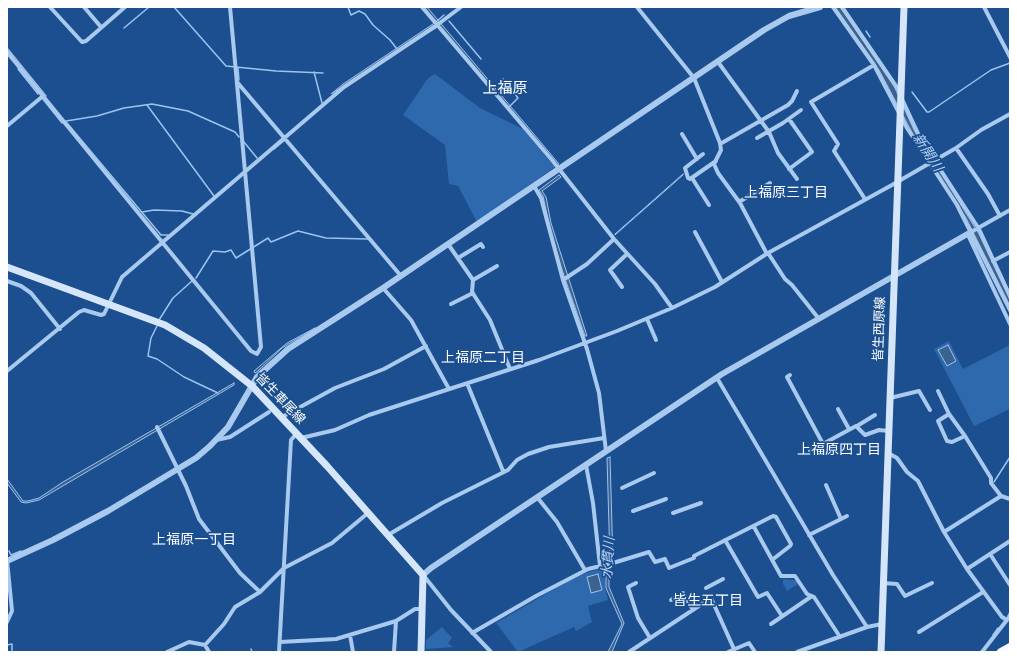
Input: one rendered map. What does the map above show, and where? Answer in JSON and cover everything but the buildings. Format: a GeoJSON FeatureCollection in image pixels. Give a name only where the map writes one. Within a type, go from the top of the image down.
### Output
{"type":"FeatureCollection","features":[{"type":"Feature","properties":{"kind":"highway"},"geometry":{"type":"LineString","coordinates":[[1001,652],[1010,647]]}},
{"type":"Feature","properties":{"kind":"main road","name":"皆生西原線"},"geometry":{"type":"LineString","coordinates":[[881,652],[893,276],[901,115],[904,7]]}},
{"type":"Feature","properties":{"kind":"main road","name":"皆生車尾線"},"geometry":{"type":"LineString","coordinates":[[7,267],[165,325],[219,358],[252,386],[282,417],[423,575]]}},
{"type":"Feature","properties":{"kind":"main road"},"geometry":{"type":"LineString","coordinates":[[421,652],[423,575]]}},
{"type":"Feature","properties":{"kind":"street"},"geometry":{"type":"LineString","coordinates":[[50,7],[82,42],[86,41],[119,9],[125,7]]}},
{"type":"Feature","properties":{"kind":"street"},"geometry":{"type":"LineString","coordinates":[[84,7],[101,27]]}},
{"type":"Feature","properties":{"kind":"street"},"geometry":{"type":"LineString","coordinates":[[7,52],[255,354],[259,353],[261,346],[230,7]]}},
{"type":"Feature","properties":{"kind":"street"},"geometry":{"type":"LineString","coordinates":[[422,7],[559,170],[614,239],[651,279],[672,308]]}},
{"type":"Feature","properties":{"kind":"street"},"geometry":{"type":"LineString","coordinates":[[7,371],[82,310],[103,315],[122,277],[164,243],[344,87],[461,7]]}},
{"type":"Feature","properties":{"kind":"street"},"geometry":{"type":"LineString","coordinates":[[637,7],[694,78],[720,144],[721,150],[714,164],[718,173],[739,202],[768,253],[785,279],[792,285],[819,319]]}},
{"type":"Feature","properties":{"kind":"street"},"geometry":{"type":"LineString","coordinates":[[7,622],[12,611],[7,560],[53,540],[102,514],[196,458],[216,440],[236,415],[252,386],[266,368],[288,349],[401,276],[781,19],[796,13],[820,7]]}},
{"type":"Feature","properties":{"kind":"street"},"geometry":{"type":"LineString","coordinates":[[833,7],[874,65],[901,115],[978,229],[1010,296]]}},
{"type":"Feature","properties":{"kind":"street"},"geometry":{"type":"LineString","coordinates":[[842,7],[892,78],[918,135],[957,205],[1010,324]]}},
{"type":"Feature","properties":{"kind":"street"},"geometry":{"type":"LineString","coordinates":[[984,7],[1010,57]]}},
{"type":"Feature","properties":{"kind":"street"},"geometry":{"type":"LineString","coordinates":[[718,62],[760,121],[769,131],[778,153],[796,179]]}},
{"type":"Feature","properties":{"kind":"street"},"geometry":{"type":"LineString","coordinates":[[864,200],[833,149],[838,144],[811,102],[874,65]]}},
{"type":"Feature","properties":{"kind":"street"},"geometry":{"type":"LineString","coordinates":[[237,82],[401,276]]}},
{"type":"Feature","properties":{"kind":"street"},"geometry":{"type":"LineString","coordinates":[[720,144],[788,105],[792,101],[797,91]]}},
{"type":"Feature","properties":{"kind":"street"},"geometry":{"type":"LineString","coordinates":[[7,126],[43,96]]}},
{"type":"Feature","properties":{"kind":"street"},"geometry":{"type":"LineString","coordinates":[[756,138],[789,119],[801,110]]}},
{"type":"Feature","properties":{"kind":"street"},"geometry":{"type":"LineString","coordinates":[[280,652],[291,440],[299,436],[334,430],[369,415],[585,344],[647,320],[722,282],[768,253],[956,148],[981,130],[1010,114]]}},
{"type":"Feature","properties":{"kind":"street"},"geometry":{"type":"LineString","coordinates":[[789,119],[812,152],[789,169]]}},
{"type":"Feature","properties":{"kind":"street"},"geometry":{"type":"LineString","coordinates":[[682,134],[697,159]]}},
{"type":"Feature","properties":{"kind":"street"},"geometry":{"type":"LineString","coordinates":[[956,148],[988,194],[1000,216]]}},
{"type":"Feature","properties":{"kind":"street"},"geometry":{"type":"LineString","coordinates":[[703,154],[685,168],[687,177],[692,178],[709,205]]}},
{"type":"Feature","properties":{"kind":"street"},"geometry":{"type":"LineString","coordinates":[[692,178],[716,160]]}},
{"type":"Feature","properties":{"kind":"street"},"geometry":{"type":"LineString","coordinates":[[739,202],[770,183]]}},
{"type":"Feature","properties":{"kind":"street"},"geometry":{"type":"LineString","coordinates":[[534,186],[541,198],[563,280],[585,344],[599,393],[606,451]]}},
{"type":"Feature","properties":{"kind":"street"},"geometry":{"type":"LineString","coordinates":[[489,651],[423,575],[431,568],[717,378],[1010,210]]}},
{"type":"Feature","properties":{"kind":"street"},"geometry":{"type":"LineString","coordinates":[[695,232],[722,282]]}},
{"type":"Feature","properties":{"kind":"street"},"geometry":{"type":"LineString","coordinates":[[970,233],[1008,303],[1010,310]]}},
{"type":"Feature","properties":{"kind":"street"},"geometry":{"type":"LineString","coordinates":[[563,280],[587,264],[614,239]]}},
{"type":"Feature","properties":{"kind":"street"},"geometry":{"type":"LineString","coordinates":[[448,244],[473,280],[473,293],[490,320],[510,368]]}},
{"type":"Feature","properties":{"kind":"street"},"geometry":{"type":"LineString","coordinates":[[458,258],[481,244],[483,247]]}},
{"type":"Feature","properties":{"kind":"street"},"geometry":{"type":"LineString","coordinates":[[993,261],[1010,252]]}},
{"type":"Feature","properties":{"kind":"street"},"geometry":{"type":"LineString","coordinates":[[622,287],[610,270],[627,254]]}},
{"type":"Feature","properties":{"kind":"street"},"geometry":{"type":"LineString","coordinates":[[473,280],[497,266]]}},
{"type":"Feature","properties":{"kind":"street"},"geometry":{"type":"LineString","coordinates":[[7,281],[21,286],[31,293],[60,329]]}},
{"type":"Feature","properties":{"kind":"street"},"geometry":{"type":"LineString","coordinates":[[383,288],[411,320],[449,389]]}},
{"type":"Feature","properties":{"kind":"street"},"geometry":{"type":"LineString","coordinates":[[451,304],[473,293]]}},
{"type":"Feature","properties":{"kind":"street"},"geometry":{"type":"LineString","coordinates":[[647,320],[656,340]]}},
{"type":"Feature","properties":{"kind":"street"},"geometry":{"type":"LineString","coordinates":[[282,417],[335,388],[384,369],[426,346]]}},
{"type":"Feature","properties":{"kind":"street"},"geometry":{"type":"LineString","coordinates":[[790,375],[787,377],[823,444]]}},
{"type":"Feature","properties":{"kind":"street"},"geometry":{"type":"LineString","coordinates":[[717,378],[809,536],[867,627]]}},
{"type":"Feature","properties":{"kind":"street"},"geometry":{"type":"LineString","coordinates":[[467,383],[504,471]]}},
{"type":"Feature","properties":{"kind":"street"},"geometry":{"type":"LineString","coordinates":[[890,398],[920,391],[930,410]]}},
{"type":"Feature","properties":{"kind":"street"},"geometry":{"type":"LineString","coordinates":[[938,391],[949,414],[965,436],[990,478],[991,483],[1001,496],[1010,499]]}},
{"type":"Feature","properties":{"kind":"street"},"geometry":{"type":"LineString","coordinates":[[838,410],[849,430]]}},
{"type":"Feature","properties":{"kind":"street"},"geometry":{"type":"LineString","coordinates":[[216,440],[230,437],[269,412]]}},
{"type":"Feature","properties":{"kind":"street"},"geometry":{"type":"LineString","coordinates":[[949,414],[938,421],[947,441],[952,442],[965,436]]}},
{"type":"Feature","properties":{"kind":"street"},"geometry":{"type":"LineString","coordinates":[[810,451],[875,415]]}},
{"type":"Feature","properties":{"kind":"street"},"geometry":{"type":"LineString","coordinates":[[857,426],[865,435],[879,430],[889,431]]}},
{"type":"Feature","properties":{"kind":"street"},"geometry":{"type":"LineString","coordinates":[[158,429],[186,486],[200,519],[240,573],[260,592]]}},
{"type":"Feature","properties":{"kind":"street"},"geometry":{"type":"LineString","coordinates":[[388,535],[442,503],[508,470],[518,460],[538,450],[575,442],[604,438]]}},
{"type":"Feature","properties":{"kind":"street"},"geometry":{"type":"LineString","coordinates":[[888,453],[897,458],[907,472],[918,481],[944,532],[967,569],[1002,617],[1009,617]]}},
{"type":"Feature","properties":{"kind":"street"},"geometry":{"type":"LineString","coordinates":[[586,465],[593,503],[600,566]]}},
{"type":"Feature","properties":{"kind":"street"},"geometry":{"type":"LineString","coordinates":[[622,488],[654,473]]}},
{"type":"Feature","properties":{"kind":"street"},"geometry":{"type":"LineString","coordinates":[[826,485],[841,519]]}},
{"type":"Feature","properties":{"kind":"street"},"geometry":{"type":"LineString","coordinates":[[944,532],[1001,496]]}},
{"type":"Feature","properties":{"kind":"street"},"geometry":{"type":"LineString","coordinates":[[537,498],[557,522],[585,570]]}},
{"type":"Feature","properties":{"kind":"street"},"geometry":{"type":"LineString","coordinates":[[633,511],[666,499]]}},
{"type":"Feature","properties":{"kind":"street"},"geometry":{"type":"LineString","coordinates":[[673,513],[701,503]]}},
{"type":"Feature","properties":{"kind":"street"},"geometry":{"type":"LineString","coordinates":[[205,645],[224,624],[235,607],[260,592],[284,568],[332,543],[368,513]]}},
{"type":"Feature","properties":{"kind":"street"},"geometry":{"type":"LineString","coordinates":[[472,633],[585,570],[611,564],[649,552],[655,562],[665,559],[669,568],[694,557],[774,516],[791,543],[790,546],[772,560]]}},
{"type":"Feature","properties":{"kind":"street"},"geometry":{"type":"LineString","coordinates":[[809,536],[847,516]]}},
{"type":"Feature","properties":{"kind":"street"},"geometry":{"type":"LineString","coordinates":[[754,527],[781,576],[795,576],[807,594],[812,596],[840,637]]}},
{"type":"Feature","properties":{"kind":"street"},"geometry":{"type":"LineString","coordinates":[[725,540],[757,595],[760,597],[767,593],[782,616]]}},
{"type":"Feature","properties":{"kind":"street"},"geometry":{"type":"LineString","coordinates":[[967,569],[1010,541]]}},
{"type":"Feature","properties":{"kind":"street"},"geometry":{"type":"LineString","coordinates":[[990,554],[1010,585]]}},
{"type":"Feature","properties":{"kind":"street"},"geometry":{"type":"LineString","coordinates":[[706,588],[723,579]]}},
{"type":"Feature","properties":{"kind":"street"},"geometry":{"type":"LineString","coordinates":[[636,583],[628,587],[638,618],[650,638]]}},
{"type":"Feature","properties":{"kind":"street"},"geometry":{"type":"LineString","coordinates":[[883,583],[897,584],[905,596],[932,583]]}},
{"type":"Feature","properties":{"kind":"street"},"geometry":{"type":"LineString","coordinates":[[919,632],[983,592]]}},
{"type":"Feature","properties":{"kind":"street"},"geometry":{"type":"LineString","coordinates":[[671,600],[682,593],[693,610]]}},
{"type":"Feature","properties":{"kind":"street"},"geometry":{"type":"LineString","coordinates":[[771,624],[812,596]]}},
{"type":"Feature","properties":{"kind":"street"},"geometry":{"type":"LineString","coordinates":[[629,652],[711,598],[734,649]]}},
{"type":"Feature","properties":{"kind":"street"},"geometry":{"type":"LineString","coordinates":[[280,642],[336,639],[396,621],[415,609],[422,609]]}},
{"type":"Feature","properties":{"kind":"street"},"geometry":{"type":"LineString","coordinates":[[982,652],[1009,617]]}},
{"type":"Feature","properties":{"kind":"street"},"geometry":{"type":"LineString","coordinates":[[394,652],[396,621]]}},
{"type":"Feature","properties":{"kind":"street"},"geometry":{"type":"LineString","coordinates":[[797,652],[867,627],[882,624]]}},
{"type":"Feature","properties":{"kind":"street"},"geometry":{"type":"LineString","coordinates":[[350,635],[353,652]]}},
{"type":"Feature","properties":{"kind":"street"},"geometry":{"type":"LineString","coordinates":[[167,652],[189,642],[205,645],[209,652]]}},
{"type":"Feature","properties":{"kind":"street"},"geometry":{"type":"LineString","coordinates":[[728,652],[749,642],[755,652]]}},
{"type":"Feature","properties":{"kind":"shaded area"},"geometry":{"type":"Polygon","coordinates":[[[435,74],[480,108],[523,129],[555,167],[477,222],[458,186],[449,184],[445,145],[403,115],[428,78],[435,74]]]}},
{"type":"Feature","properties":{"kind":"shaded area"},"geometry":{"type":"Polygon","coordinates":[[[949,341],[963,369],[1010,345],[1010,409],[974,426],[934,349],[949,341]]]}},
{"type":"Feature","properties":{"kind":"shaded area"},"geometry":{"type":"Polygon","coordinates":[[[605,568],[605,588],[608,600],[588,606],[592,622],[576,631],[574,627],[518,652],[496,623],[568,581],[588,572],[605,568]]]}},
{"type":"Feature","properties":{"kind":"shaded area"},"geometry":{"type":"Polygon","coordinates":[[[783,579],[795,580],[798,584],[787,591],[783,584],[783,579]]]}},
{"type":"Feature","properties":{"kind":"shaded area"},"geometry":{"type":"Polygon","coordinates":[[[442,627],[452,638],[448,643],[453,647],[426,649],[426,640],[442,627]]]}},
{"type":"Feature","properties":{"kind":"water"},"geometry":{"type":"Polygon","coordinates":[[[424,7],[427,7],[559,164],[557,165],[439,26],[331,94],[343,84],[436,22],[424,7]]]}},
{"type":"Feature","properties":{"kind":"water","name":"新開川"},"geometry":{"type":"Polygon","coordinates":[[[835,7],[840,7],[894,86],[914,130],[979,234],[1010,300],[1010,306],[966,218],[914,136],[879,70],[835,7]]]}},
{"type":"Feature","properties":{"kind":"water"},"geometry":{"type":"Polygon","coordinates":[[[559,175],[561,177],[542,191],[546,197],[551,223],[587,336],[585,336],[561,267],[549,225],[543,196],[539,190],[559,175]]]}},
{"type":"Feature","properties":{"kind":"water"},"geometry":{"type":"Polygon","coordinates":[[[683,175],[615,235],[615,234],[683,175]]]}},
{"type":"Feature","properties":{"kind":"water"},"geometry":{"type":"Polygon","coordinates":[[[315,328],[282,348],[255,373],[254,371],[287,343],[315,328]]]}},
{"type":"Feature","properties":{"kind":"water"},"geometry":{"type":"Polygon","coordinates":[[[948,345],[956,361],[947,366],[938,350],[948,345]]]}},
{"type":"Feature","properties":{"kind":"water"},"geometry":{"type":"Polygon","coordinates":[[[234,383],[234,385],[39,500],[26,503],[21,502],[7,483],[7,479],[23,501],[39,498],[63,482],[234,383]]]}},
{"type":"Feature","properties":{"kind":"water"},"geometry":{"type":"Polygon","coordinates":[[[610,457],[613,562],[609,571],[609,587],[624,623],[612,652],[608,652],[622,624],[606,588],[606,570],[610,561],[607,458],[610,457]]]}},
{"type":"Feature","properties":{"kind":"water"},"geometry":{"type":"Polygon","coordinates":[[[598,574],[602,590],[591,593],[587,577],[598,574]]]}},
{"type":"Feature","properties":{"kind":"waterway"},"geometry":{"type":"LineString","coordinates":[[124,28],[149,7]]}},
{"type":"Feature","properties":{"kind":"waterway"},"geometry":{"type":"LineString","coordinates":[[174,7],[226,66],[276,71],[323,73]]}},
{"type":"Feature","properties":{"kind":"waterway"},"geometry":{"type":"LineString","coordinates":[[348,7],[351,15],[359,11],[365,14],[373,25],[390,40],[397,49]]}},
{"type":"Feature","properties":{"kind":"waterway"},"geometry":{"type":"LineString","coordinates":[[437,21],[444,15]]}},
{"type":"Feature","properties":{"kind":"waterway"},"geometry":{"type":"LineString","coordinates":[[449,21],[481,59]]}},
{"type":"Feature","properties":{"kind":"waterway"},"geometry":{"type":"LineString","coordinates":[[866,31],[870,37]]}},
{"type":"Feature","properties":{"kind":"waterway"},"geometry":{"type":"LineString","coordinates":[[7,48],[46,96]]}},
{"type":"Feature","properties":{"kind":"waterway"},"geometry":{"type":"LineString","coordinates":[[912,92],[927,112],[929,112],[991,70],[1010,63]]}},
{"type":"Feature","properties":{"kind":"waterway"},"geometry":{"type":"LineString","coordinates":[[238,68],[239,80]]}},
{"type":"Feature","properties":{"kind":"waterway"},"geometry":{"type":"LineString","coordinates":[[18,69],[38,94]]}},
{"type":"Feature","properties":{"kind":"waterway"},"geometry":{"type":"LineString","coordinates":[[314,72],[322,103]]}},
{"type":"Feature","properties":{"kind":"waterway"},"geometry":{"type":"LineString","coordinates":[[500,81],[503,79],[518,98],[509,107]]}},
{"type":"Feature","properties":{"kind":"waterway"},"geometry":{"type":"LineString","coordinates":[[42,98],[62,123]]}},
{"type":"Feature","properties":{"kind":"waterway"},"geometry":{"type":"LineString","coordinates":[[66,121],[97,116],[124,108],[152,104],[188,111],[235,132],[239,137]]}},
{"type":"Feature","properties":{"kind":"waterway"},"geometry":{"type":"LineString","coordinates":[[147,105],[214,196]]}},
{"type":"Feature","properties":{"kind":"waterway"},"geometry":{"type":"LineString","coordinates":[[67,123],[161,235],[168,235]]}},
{"type":"Feature","properties":{"kind":"waterway"},"geometry":{"type":"LineString","coordinates":[[274,149],[285,140]]}},
{"type":"Feature","properties":{"kind":"waterway"},"geometry":{"type":"LineString","coordinates":[[244,142],[257,158]]}},
{"type":"Feature","properties":{"kind":"waterway"},"geometry":{"type":"LineString","coordinates":[[142,212],[154,210],[182,211],[193,214]]}},
{"type":"Feature","properties":{"kind":"waterway"},"geometry":{"type":"LineString","coordinates":[[196,278],[213,251],[225,252],[231,250],[236,258],[268,238],[271,242],[298,231],[326,238],[368,239]]}},
{"type":"Feature","properties":{"kind":"waterway"},"geometry":{"type":"LineString","coordinates":[[159,320],[173,298],[192,281]]}},
{"type":"Feature","properties":{"kind":"waterway"},"geometry":{"type":"LineString","coordinates":[[157,326],[151,338],[148,356],[157,359],[184,377],[218,393]]}},
{"type":"Feature","properties":{"kind":"waterway"},"geometry":{"type":"LineString","coordinates":[[994,482],[1010,457]]}},
{"type":"Feature","properties":{"kind":"waterway"},"geometry":{"type":"LineString","coordinates":[[9,551],[11,555],[21,551]]}},
{"type":"Feature","properties":{"kind":"waterway"},"geometry":{"type":"LineString","coordinates":[[1008,616],[1010,612]]}},
{"type":"Feature","properties":{"kind":"waterway"},"geometry":{"type":"LineString","coordinates":[[993,635],[998,628]]}},
{"type":"Feature","properties":{"kind":"waterway"},"geometry":{"type":"LineString","coordinates":[[7,645],[12,644],[12,652]]}},
{"type":"Feature","properties":{"kind":"district","name":"上福原"},"geometry":{"type":"Point","coordinates":[505,89]}},
{"type":"Feature","properties":{"kind":"district","name":"上福原三丁目"},"geometry":{"type":"Point","coordinates":[786,193]}},
{"type":"Feature","properties":{"kind":"district","name":"上福原二丁目"},"geometry":{"type":"Point","coordinates":[483,358]}},
{"type":"Feature","properties":{"kind":"district","name":"上福原四丁目"},"geometry":{"type":"Point","coordinates":[839,450]}},
{"type":"Feature","properties":{"kind":"district","name":"上福原一丁目"},"geometry":{"type":"Point","coordinates":[194,540]}},
{"type":"Feature","properties":{"kind":"district","name":"皆生五丁目"},"geometry":{"type":"Point","coordinates":[708,601]}},
{"type":"Feature","properties":{"kind":"water label","name":"水貫川"},"geometry":{"type":"Point","coordinates":[609,558]}}]}
